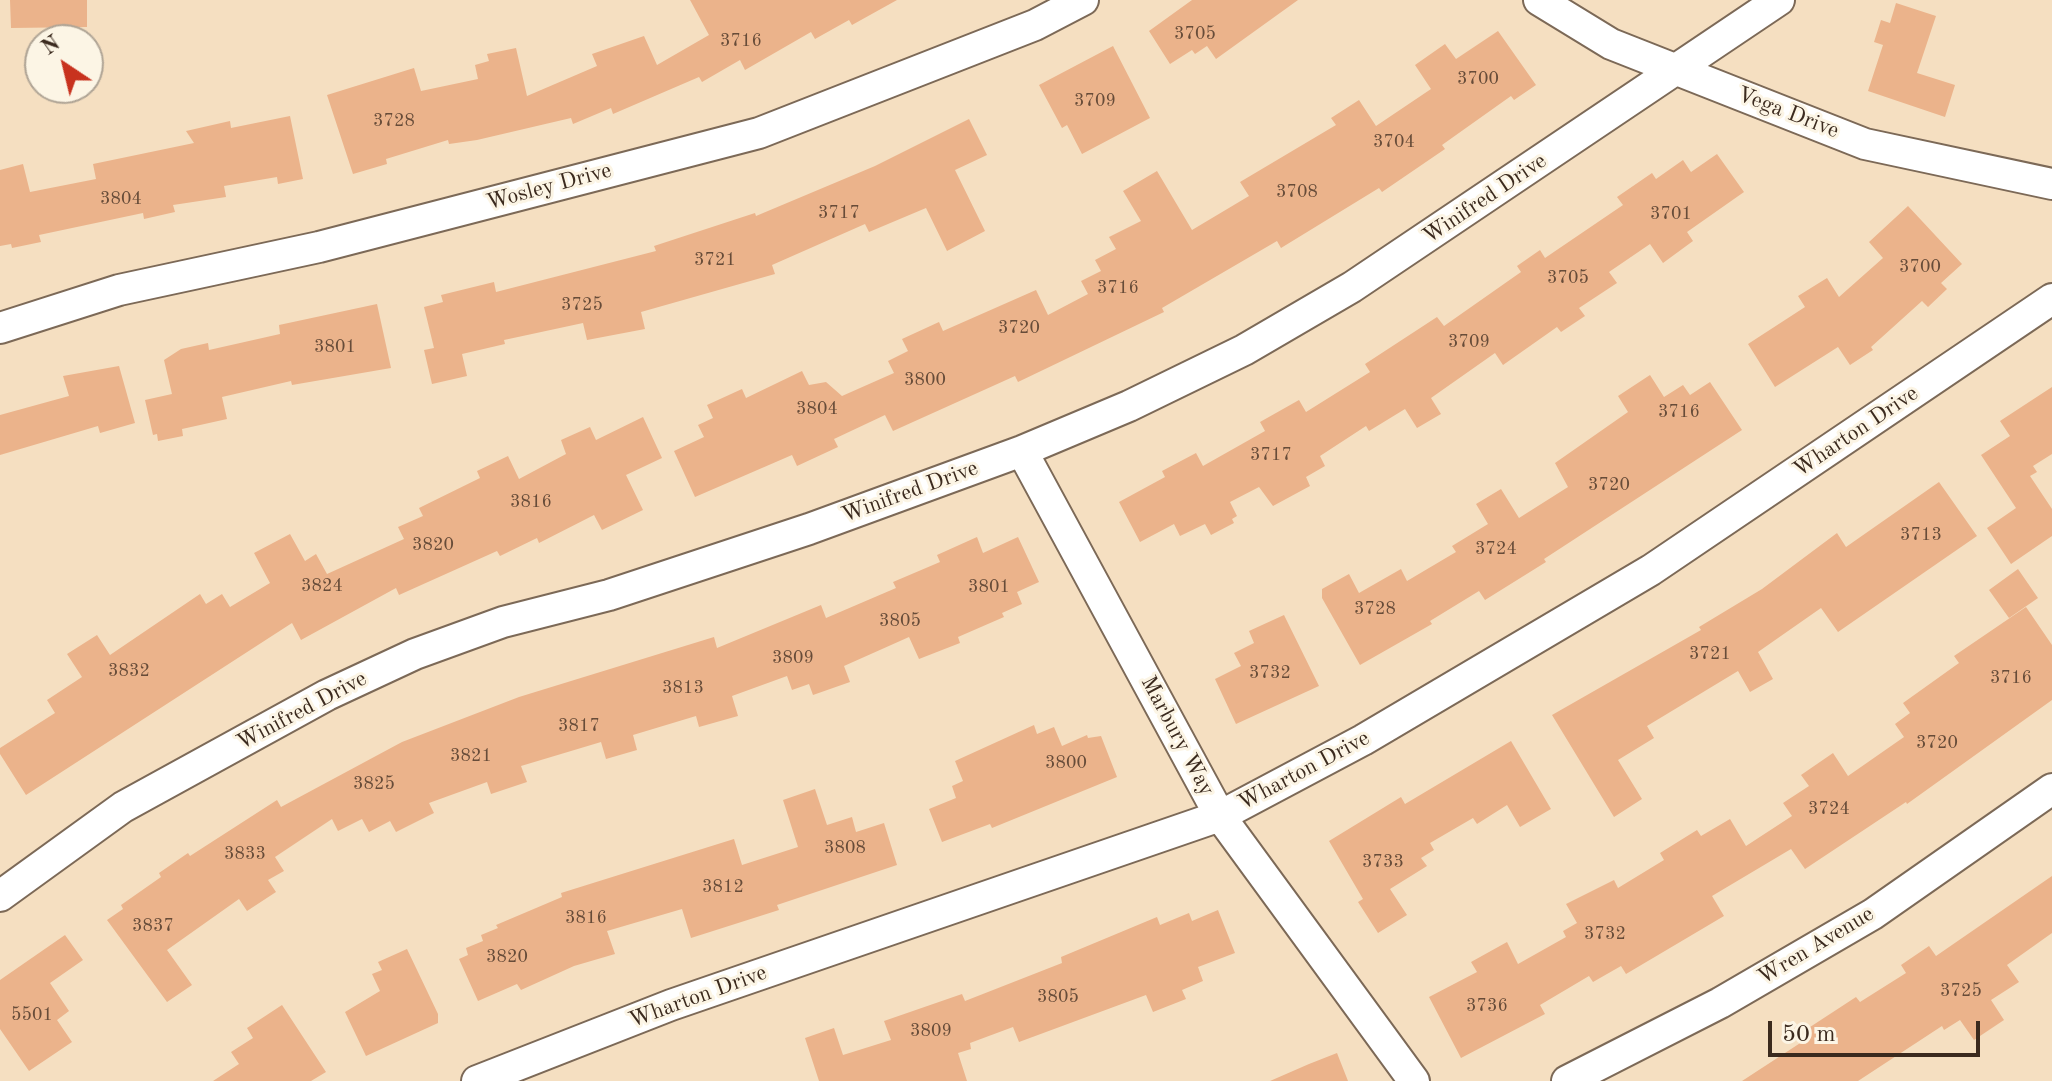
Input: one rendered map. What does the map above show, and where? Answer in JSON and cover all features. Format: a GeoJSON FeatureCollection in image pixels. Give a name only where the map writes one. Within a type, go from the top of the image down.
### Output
{"type":"FeatureCollection","features":[{"type":"Feature","properties":{"kind":"street","name":"Wosley Drive"},"geometry":{"type":"LineString","coordinates":[[0,328],[119,290],[319,247],[759,133],[830,108],[1020,31],[1083,0]]}},
{"type":"Feature","properties":{"kind":"street","name":"Vega Drive"},"geometry":{"type":"LineString","coordinates":[[1539,0],[1611,44],[1865,144],[2052,184]]}},
{"type":"Feature","properties":{"kind":"street","name":"Winifred Drive"},"geometry":{"type":"LineString","coordinates":[[0,896],[123,807],[327,695],[415,654],[503,622],[609,595],[809,529],[1022,451],[1129,406],[1244,350],[1352,287],[1678,71],[1779,0]]}},
{"type":"Feature","properties":{"kind":"street","name":"Wharton Drive"},"geometry":{"type":"LineString","coordinates":[[477,1081],[671,1005],[1220,816],[1363,740],[1651,570],[2052,299]]}},
{"type":"Feature","properties":{"kind":"street","name":"Marbury Way"},"geometry":{"type":"LineString","coordinates":[[1022,451],[1220,816],[1414,1081]]}},
{"type":"Feature","properties":{"kind":"street","name":"Wren Avenue"},"geometry":{"type":"LineString","coordinates":[[1567,1081],[1720,1003],[1873,914],[2052,789]]}},
{"type":"Feature","properties":{"kind":"building"},"geometry":{"type":"Polygon","coordinates":[[[10,0],[87,0],[87,24],[24,24],[24,28],[11,28],[10,0]]]}},
{"type":"Feature","properties":{"kind":"building"},"geometry":{"type":"Polygon","coordinates":[[[690,0],[897,0],[852,25],[849,20],[815,39],[811,32],[745,70],[740,60],[702,82],[699,77],[613,114],[611,108],[573,124],[571,118],[477,140],[449,144],[448,140],[386,159],[387,164],[353,174],[327,95],[414,68],[421,91],[478,79],[475,65],[489,61],[487,54],[516,48],[527,96],[597,66],[592,54],[644,36],[657,65],[709,35],[690,0]]]}},
{"type":"Feature","properties":{"kind":"building"},"geometry":{"type":"Polygon","coordinates":[[[1192,0],[1298,0],[1216,59],[1207,46],[1195,54],[1192,50],[1170,64],[1149,31],[1192,0]]]}},
{"type":"Feature","properties":{"kind":"building"},"geometry":{"type":"Polygon","coordinates":[[[1896,3],[1936,16],[1917,73],[1955,85],[1945,117],[1868,91],[1883,45],[1874,42],[1881,20],[1890,23],[1896,3]]]}},
{"type":"Feature","properties":{"kind":"building"},"geometry":{"type":"Polygon","coordinates":[[[1498,31],[1536,85],[1514,100],[1511,96],[1442,145],[1445,149],[1382,192],[1379,188],[1281,248],[1277,241],[1162,308],[1164,312],[1018,382],[1015,376],[893,431],[885,415],[834,439],[838,447],[797,466],[792,455],[695,497],[674,451],[704,437],[698,425],[713,418],[707,405],[742,389],[746,398],[802,371],[809,385],[826,382],[842,396],[894,373],[888,361],[908,351],[902,339],[939,322],[943,331],[1036,290],[1048,315],[1088,294],[1081,281],[1101,271],[1095,260],[1116,249],[1109,237],[1141,221],[1123,191],[1157,171],[1192,230],[1249,196],[1240,182],[1336,125],[1331,118],[1359,100],[1376,126],[1431,89],[1415,65],[1445,44],[1456,59],[1498,31]]]}},
{"type":"Feature","properties":{"kind":"building"},"geometry":{"type":"Polygon","coordinates":[[[1113,46],[1150,118],[1082,154],[1067,125],[1062,128],[1039,85],[1113,46]]]}},
{"type":"Feature","properties":{"kind":"building"},"geometry":{"type":"Polygon","coordinates":[[[290,116],[303,179],[278,184],[277,177],[224,186],[226,197],[173,205],[175,212],[144,219],[143,213],[39,235],[41,242],[12,248],[11,244],[0,246],[0,170],[23,164],[30,192],[96,179],[93,164],[194,143],[186,131],[230,121],[231,128],[290,116]]]}},
{"type":"Feature","properties":{"kind":"building"},"geometry":{"type":"Polygon","coordinates":[[[969,119],[987,155],[955,170],[985,231],[947,251],[926,208],[869,232],[865,224],[772,265],[775,274],[641,312],[645,329],[587,340],[583,323],[504,340],[505,344],[462,354],[467,376],[432,384],[424,350],[434,348],[424,307],[443,302],[441,295],[494,282],[496,292],[656,251],[654,246],[755,213],[756,216],[875,166],[969,119]]]}},
{"type":"Feature","properties":{"kind":"building"},"geometry":{"type":"Polygon","coordinates":[[[1717,154],[1744,192],[1687,232],[1693,241],[1663,263],[1650,244],[1609,272],[1617,283],[1579,308],[1585,316],[1561,332],[1557,327],[1503,365],[1495,353],[1431,398],[1441,414],[1417,428],[1405,409],[1369,431],[1366,426],[1320,456],[1325,466],[1306,477],[1310,486],[1273,506],[1259,487],[1230,502],[1237,516],[1232,519],[1234,523],[1211,535],[1205,524],[1180,536],[1174,524],[1140,542],[1119,502],[1165,477],[1162,471],[1196,453],[1203,466],[1265,431],[1260,422],[1299,400],[1306,412],[1370,372],[1365,364],[1437,317],[1444,326],[1521,272],[1517,266],[1540,250],[1545,258],[1623,205],[1617,197],[1652,173],[1656,179],[1683,160],[1691,172],[1717,154]]]}},
{"type":"Feature","properties":{"kind":"building"},"geometry":{"type":"Polygon","coordinates":[[[1908,206],[1962,264],[1941,283],[1947,289],[1928,307],[1922,301],[1871,347],[1873,350],[1850,365],[1838,347],[1775,387],[1748,344],[1805,307],[1798,296],[1827,278],[1839,297],[1883,258],[1869,242],[1908,206]]]}},
{"type":"Feature","properties":{"kind":"building"},"geometry":{"type":"Polygon","coordinates":[[[377,304],[391,368],[292,385],[291,381],[222,397],[227,419],[182,429],[183,436],[158,441],[157,434],[153,435],[145,400],[172,394],[164,360],[181,349],[208,343],[209,350],[280,334],[279,325],[377,304]]]}},
{"type":"Feature","properties":{"kind":"building"},"geometry":{"type":"Polygon","coordinates":[[[119,366],[135,423],[100,433],[98,426],[0,455],[0,415],[69,396],[63,376],[119,366]]]}},
{"type":"Feature","properties":{"kind":"building"},"geometry":{"type":"Polygon","coordinates":[[[1650,375],[1664,397],[1683,385],[1690,395],[1710,382],[1742,430],[1485,600],[1479,591],[1430,621],[1432,624],[1360,665],[1322,598],[1322,589],[1349,574],[1359,593],[1401,569],[1407,581],[1456,552],[1452,546],[1488,524],[1476,504],[1501,489],[1519,518],[1568,487],[1555,463],[1628,412],[1618,396],[1650,375]]]}},
{"type":"Feature","properties":{"kind":"building"},"geometry":{"type":"Polygon","coordinates":[[[2052,387],[2052,454],[2033,466],[2037,472],[2030,476],[2052,509],[2052,536],[2011,564],[1987,528],[2016,508],[1981,455],[2010,436],[2000,421],[2052,387]]]}},
{"type":"Feature","properties":{"kind":"building"},"geometry":{"type":"Polygon","coordinates":[[[643,417],[662,458],[626,475],[643,510],[602,530],[594,515],[539,543],[537,538],[500,556],[497,551],[399,595],[396,588],[301,640],[292,623],[26,795],[0,754],[0,748],[55,713],[47,700],[82,677],[67,654],[97,635],[110,655],[200,594],[206,604],[222,594],[230,607],[270,583],[254,553],[290,534],[305,561],[316,554],[327,574],[404,539],[398,527],[423,516],[419,508],[480,478],[477,471],[508,456],[519,479],[566,454],[561,440],[590,427],[596,440],[643,417]]]}},
{"type":"Feature","properties":{"kind":"building"},"geometry":{"type":"Polygon","coordinates":[[[1939,482],[1977,536],[1838,632],[1821,608],[1758,652],[1773,679],[1750,692],[1738,671],[1647,726],[1654,738],[1618,760],[1642,799],[1614,817],[1552,715],[1701,630],[1699,627],[1762,589],[1837,533],[1846,547],[1939,482]]]}},
{"type":"Feature","properties":{"kind":"building"},"geometry":{"type":"Polygon","coordinates":[[[977,537],[983,553],[1018,537],[1039,582],[1017,592],[1022,604],[1002,613],[1004,617],[958,637],[960,643],[919,659],[909,637],[844,666],[850,682],[813,695],[809,684],[792,690],[787,676],[732,696],[738,716],[699,727],[696,716],[633,735],[637,750],[606,759],[601,742],[521,766],[527,782],[491,794],[487,782],[429,803],[434,813],[396,832],[390,821],[369,832],[362,819],[338,831],[332,819],[275,857],[284,871],[268,880],[276,892],[247,911],[239,899],[167,950],[192,985],[167,1002],[107,920],[123,909],[121,905],[161,877],[159,873],[188,853],[190,856],[277,800],[281,807],[402,742],[519,697],[714,637],[717,648],[821,605],[826,618],[896,588],[893,582],[940,562],[937,555],[977,537]]]}},
{"type":"Feature","properties":{"kind":"building"},"geometry":{"type":"Polygon","coordinates":[[[2018,569],[2038,598],[2009,618],[1989,590],[2018,569]]]}},
{"type":"Feature","properties":{"kind":"building"},"geometry":{"type":"Polygon","coordinates":[[[2026,607],[2052,645],[2052,700],[1907,804],[1805,869],[1791,849],[1712,896],[1724,916],[1626,974],[1621,966],[1593,982],[1589,976],[1540,1005],[1545,1014],[1461,1058],[1429,997],[1477,972],[1471,962],[1507,942],[1518,964],[1566,937],[1563,931],[1577,923],[1566,904],[1614,880],[1618,888],[1664,860],[1660,853],[1697,830],[1701,836],[1730,819],[1746,846],[1792,816],[1783,803],[1809,786],[1801,775],[1833,753],[1848,776],[1904,737],[1895,724],[1910,713],[1903,703],[1959,663],[1954,656],[2026,607]]]}},
{"type":"Feature","properties":{"kind":"building"},"geometry":{"type":"Polygon","coordinates":[[[1284,615],[1319,686],[1236,724],[1215,679],[1241,666],[1234,653],[1254,643],[1249,631],[1284,615]]]}},
{"type":"Feature","properties":{"kind":"building"},"geometry":{"type":"Polygon","coordinates":[[[1034,725],[1037,734],[1054,727],[1062,746],[1087,735],[1088,738],[1101,736],[1117,777],[992,828],[990,824],[942,842],[929,809],[956,798],[952,786],[963,781],[955,761],[1034,725]]]}},
{"type":"Feature","properties":{"kind":"building"},"geometry":{"type":"Polygon","coordinates":[[[1511,741],[1551,809],[1520,827],[1507,805],[1477,824],[1473,818],[1430,843],[1434,850],[1421,858],[1427,866],[1390,889],[1407,915],[1378,933],[1358,902],[1363,899],[1329,841],[1401,797],[1405,804],[1511,741]]]}},
{"type":"Feature","properties":{"kind":"building"},"geometry":{"type":"Polygon","coordinates":[[[815,789],[827,825],[852,817],[856,832],[884,823],[897,865],[777,905],[779,910],[691,938],[682,909],[607,931],[615,954],[574,966],[521,990],[517,984],[478,1001],[459,959],[468,955],[466,948],[483,941],[481,935],[498,928],[496,925],[562,897],[561,893],[734,839],[742,865],[798,847],[783,800],[815,789]]]}},
{"type":"Feature","properties":{"kind":"building"},"geometry":{"type":"Polygon","coordinates":[[[2052,876],[2052,933],[2007,965],[2019,982],[1991,1000],[2004,1020],[1974,1040],[1960,1020],[1944,1030],[1942,1026],[1858,1081],[1742,1081],[1811,1036],[1807,1029],[1856,997],[1860,1002],[1906,973],[1901,965],[1929,946],[1936,956],[2052,876]]]}},
{"type":"Feature","properties":{"kind":"building"},"geometry":{"type":"Polygon","coordinates":[[[1218,910],[1235,953],[1198,967],[1203,981],[1182,990],[1186,999],[1153,1012],[1146,995],[1019,1042],[1013,1027],[970,1043],[971,1049],[958,1053],[967,1081],[819,1081],[805,1038],[834,1028],[843,1055],[891,1040],[884,1021],[962,994],[965,1001],[1062,963],[1061,957],[1157,917],[1160,925],[1189,913],[1192,921],[1218,910]]]}},
{"type":"Feature","properties":{"kind":"building"},"geometry":{"type":"Polygon","coordinates":[[[65,935],[83,960],[50,983],[69,1011],[57,1020],[72,1042],[29,1071],[0,1029],[0,980],[65,935]]]}},
{"type":"Feature","properties":{"kind":"building"},"geometry":{"type":"Polygon","coordinates":[[[407,949],[438,1014],[438,1023],[366,1056],[345,1012],[380,991],[372,974],[382,970],[378,962],[407,949]]]}},
{"type":"Feature","properties":{"kind":"building"},"geometry":{"type":"Polygon","coordinates":[[[282,1005],[326,1072],[311,1081],[213,1081],[239,1064],[231,1052],[253,1038],[247,1028],[282,1005]]]}},
{"type":"Feature","properties":{"kind":"building"},"geometry":{"type":"Polygon","coordinates":[[[1337,1053],[1348,1081],[1270,1081],[1309,1064],[1337,1053]]]}}]}
